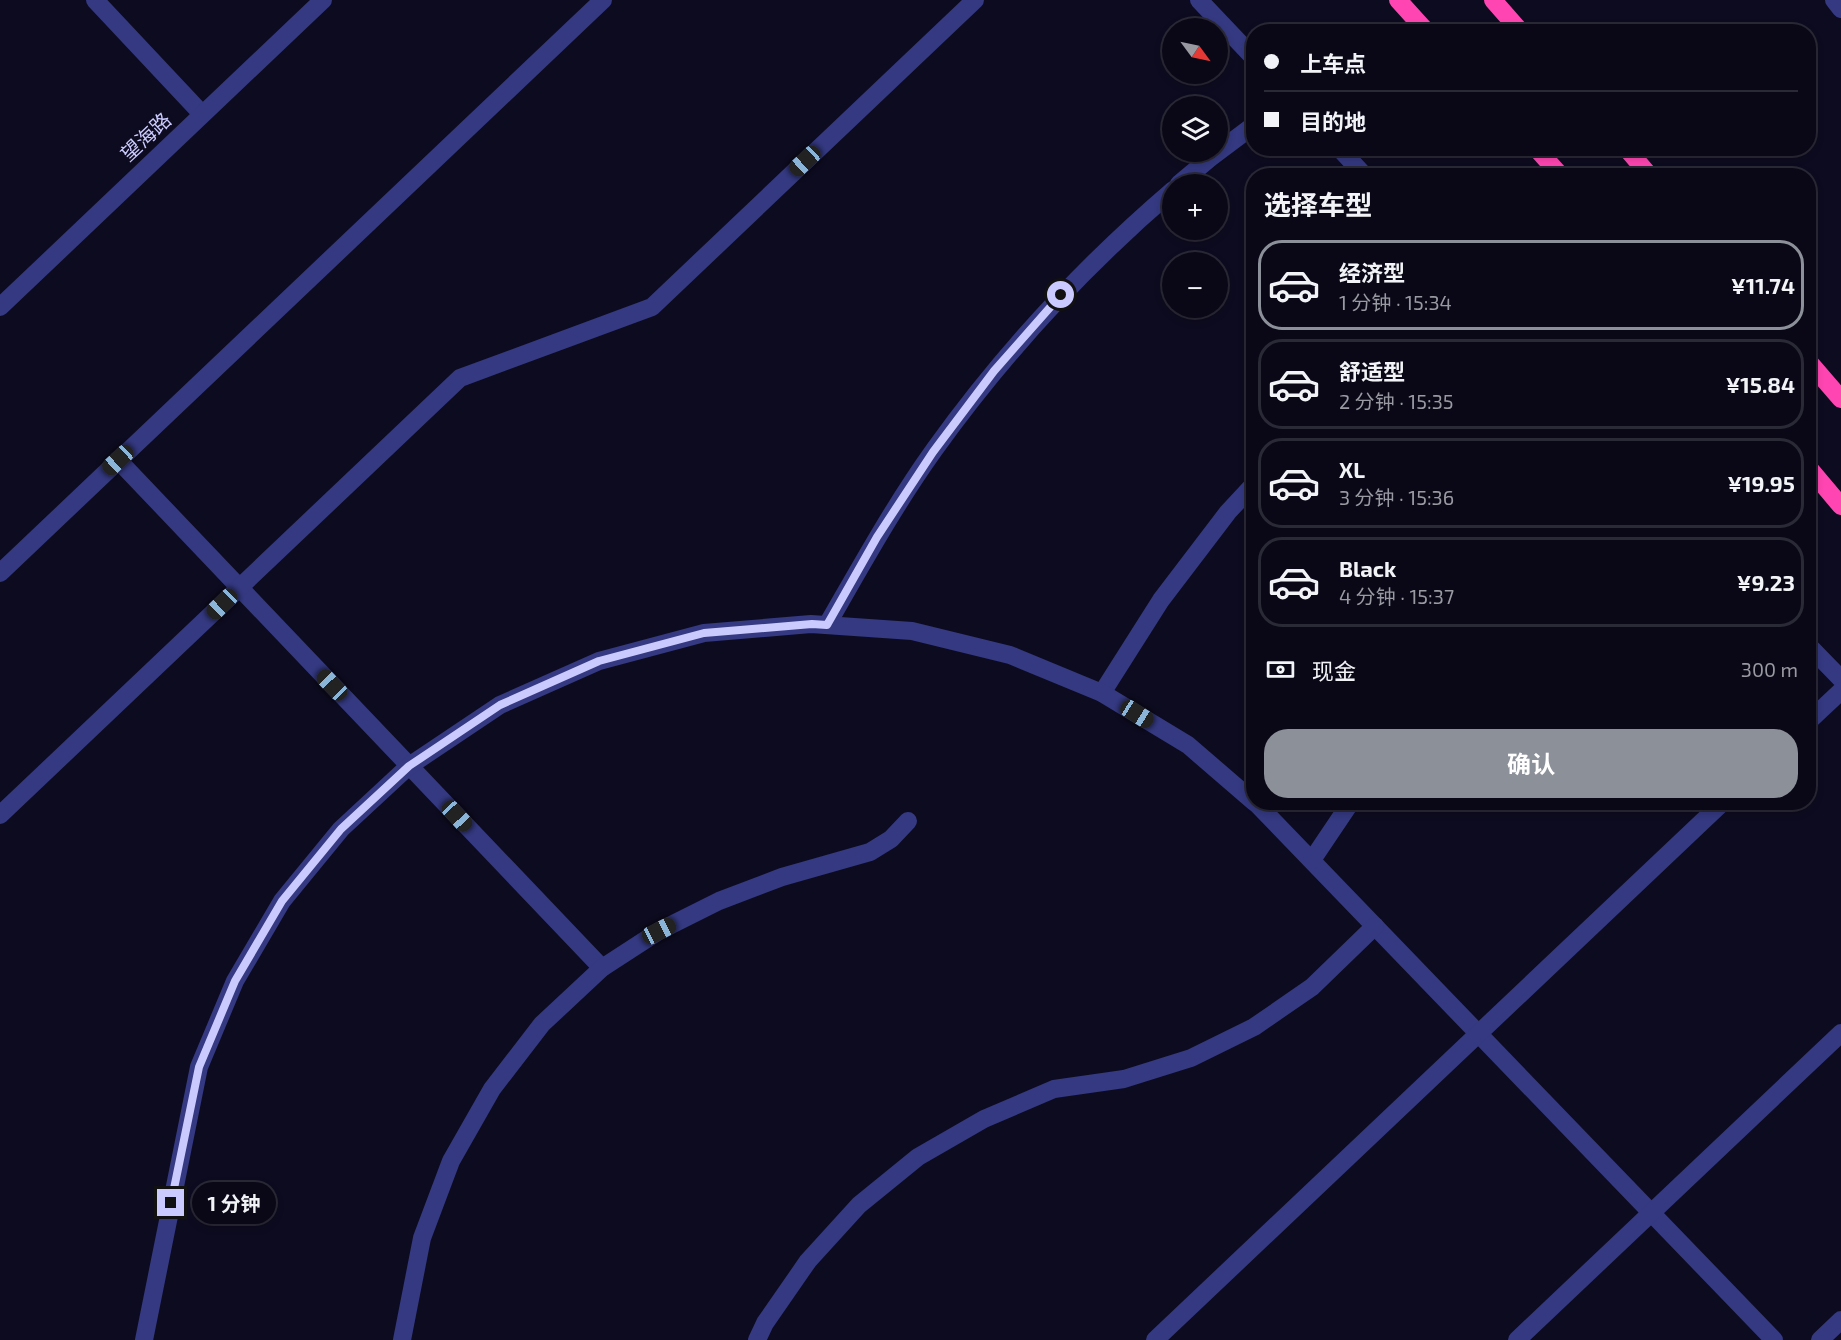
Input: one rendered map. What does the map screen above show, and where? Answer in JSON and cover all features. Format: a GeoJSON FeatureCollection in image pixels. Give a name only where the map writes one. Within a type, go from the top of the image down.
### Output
{"type":"FeatureCollection","features":[{"type":"Feature","properties":{"kind":"highway"},"geometry":{"type":"LineString","coordinates":[[1398,0],[1420,24]]}},
{"type":"Feature","properties":{"kind":"highway"},"geometry":{"type":"LineString","coordinates":[[1493,0],[1514,24]]}},
{"type":"Feature","properties":{"kind":"highway"},"geometry":{"type":"LineString","coordinates":[[1543,156],[1554,168]]}},
{"type":"Feature","properties":{"kind":"highway"},"geometry":{"type":"LineString","coordinates":[[1633,156],[1643,168]]}},
{"type":"Feature","properties":{"kind":"highway"},"geometry":{"type":"LineString","coordinates":[[1816,370],[1841,399]]}},
{"type":"Feature","properties":{"kind":"highway"},"geometry":{"type":"LineString","coordinates":[[1816,476],[1841,506]]}},
{"type":"Feature","properties":{"kind":"street"},"geometry":{"type":"LineString","coordinates":[[95,0],[202,114]]}},
{"type":"Feature","properties":{"kind":"street","name":"望海路"},"geometry":{"type":"LineString","coordinates":[[0,306],[323,0]]}},
{"type":"Feature","properties":{"kind":"street"},"geometry":{"type":"LineString","coordinates":[[0,573],[603,0]]}},
{"type":"Feature","properties":{"kind":"street"},"geometry":{"type":"LineString","coordinates":[[0,815],[460,378],[652,307],[975,0]]}},
{"type":"Feature","properties":{"kind":"street"},"geometry":{"type":"LineString","coordinates":[[1199,0],[1246,50]]}},
{"type":"Feature","properties":{"kind":"street"},"geometry":{"type":"LineString","coordinates":[[1834,0],[1841,9]]}},
{"type":"Feature","properties":{"kind":"street"},"geometry":{"type":"LineString","coordinates":[[1191,174],[1246,131]]}},
{"type":"Feature","properties":{"kind":"street"},"geometry":{"type":"LineString","coordinates":[[1346,156],[1358,168]]}},
{"type":"Feature","properties":{"kind":"street"},"geometry":{"type":"LineString","coordinates":[[827,625],[883,527],[933,452],[994,371],[1061,295],[1133,224],[1162,199]]}},
{"type":"Feature","properties":{"kind":"street"},"geometry":{"type":"LineString","coordinates":[[118,460],[602,968]]}},
{"type":"Feature","properties":{"kind":"street"},"geometry":{"type":"LineString","coordinates":[[1102,693],[1161,600],[1228,512],[1246,493]]}},
{"type":"Feature","properties":{"kind":"street"},"geometry":{"type":"LineString","coordinates":[[144,1340],[199,1067],[235,981],[282,901],[341,829],[409,766],[500,705],[599,661],[704,633],[812,624],[912,631],[1010,655],[1102,693],[1188,745],[1246,795]]}},
{"type":"Feature","properties":{"kind":"street"},"geometry":{"type":"LineString","coordinates":[[1816,653],[1841,679]]}},
{"type":"Feature","properties":{"kind":"street"},"geometry":{"type":"LineString","coordinates":[[1816,714],[1841,691]]}},
{"type":"Feature","properties":{"kind":"street"},"geometry":{"type":"LineString","coordinates":[[1262,810],[1774,1340]]}},
{"type":"Feature","properties":{"kind":"street"},"geometry":{"type":"LineString","coordinates":[[1312,860],[1346,810]]}},
{"type":"Feature","properties":{"kind":"street"},"geometry":{"type":"LineString","coordinates":[[1155,1340],[1715,810]]}},
{"type":"Feature","properties":{"kind":"street"},"geometry":{"type":"LineString","coordinates":[[402,1340],[422,1238],[452,1161],[492,1089],[542,1024],[602,968],[659,931],[719,901],[782,877],[870,852],[891,839],[908,821]]}},
{"type":"Feature","properties":{"kind":"street"},"geometry":{"type":"LineString","coordinates":[[757,1340],[765,1323],[808,1261],[859,1205],[918,1157],[984,1119],[1054,1089],[1124,1079],[1191,1058],[1254,1027],[1312,987],[1375,926]]}},
{"type":"Feature","properties":{"kind":"street"},"geometry":{"type":"LineString","coordinates":[[1517,1340],[1841,1033]]}},
{"type":"Feature","properties":{"kind":"street"},"geometry":{"type":"LineString","coordinates":[[1820,1340],[1841,1320]]}},
{"type":"Feature","properties":{"kind":"route"},"geometry":{"type":"LineString","coordinates":[[171,1203],[199,1067],[235,981],[282,901],[341,829],[409,766],[500,705],[599,661],[704,633],[812,624],[827,625],[877,537],[933,452],[994,371],[1061,295]]}}]}
